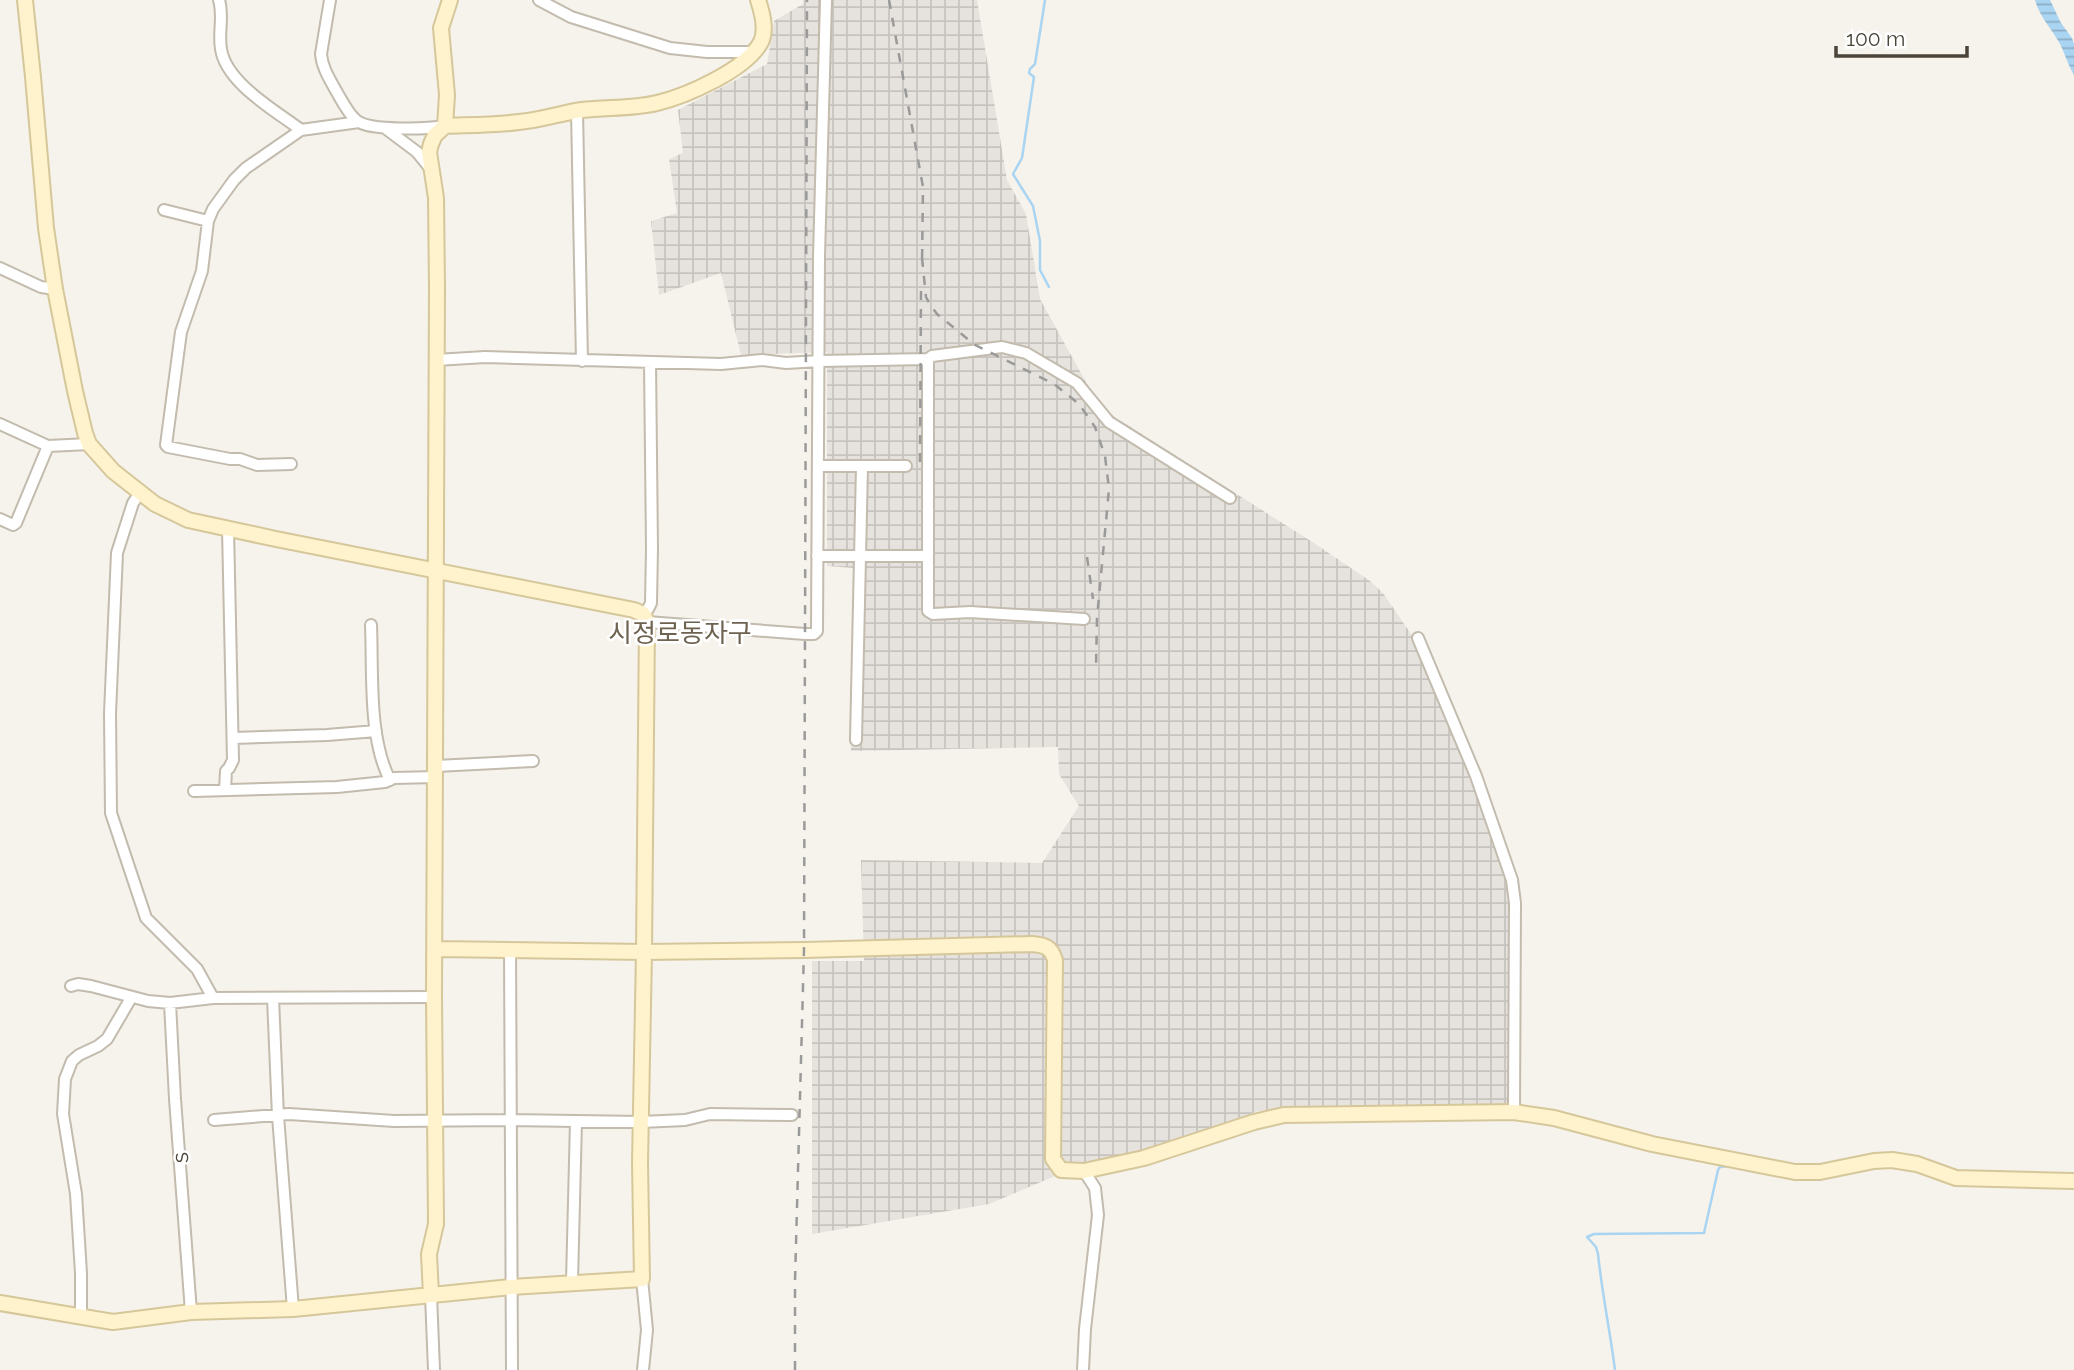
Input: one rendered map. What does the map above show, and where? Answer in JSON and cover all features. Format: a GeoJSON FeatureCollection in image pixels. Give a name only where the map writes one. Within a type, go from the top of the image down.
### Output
{"type":"FeatureCollection","features":[{"type":"Feature","properties":{"kind":"street"},"geometry":{"type":"LineString","coordinates":[[25,0],[44,206],[55,289],[78,405],[89,444],[113,471],[140,493],[181,517],[228,529],[634,610],[645,618],[814,634],[818,625],[819,256],[826,0]]}},
{"type":"Feature","properties":{"kind":"street"},"geometry":{"type":"LineString","coordinates":[[219,0],[222,11],[221,51],[230,71],[244,87],[301,130]]}},
{"type":"Feature","properties":{"kind":"street"},"geometry":{"type":"LineString","coordinates":[[330,0],[321,60],[337,91],[359,122]]}},
{"type":"Feature","properties":{"kind":"street"},"geometry":{"type":"LineString","coordinates":[[434,1370],[429,1254],[436,1224],[434,997],[437,287],[434,174],[429,152],[435,135],[444,126],[447,95],[441,28],[450,0]]}},
{"type":"Feature","properties":{"kind":"street"},"geometry":{"type":"LineString","coordinates":[[539,0],[571,17],[670,48],[707,52],[753,52]]}},
{"type":"Feature","properties":{"kind":"street"},"geometry":{"type":"LineString","coordinates":[[291,464],[257,465],[240,459],[166,445],[181,332],[202,271],[208,221],[213,209],[234,180],[301,130],[359,122],[382,127],[430,128],[518,122],[577,111],[636,107],[695,91],[724,74],[753,52],[761,42],[764,28],[758,0]]}},
{"type":"Feature","properties":{"kind":"street"},"geometry":{"type":"LineString","coordinates":[[577,111],[582,361]]}},
{"type":"Feature","properties":{"kind":"street"},"geometry":{"type":"LineString","coordinates":[[382,127],[417,152],[434,174]]}},
{"type":"Feature","properties":{"kind":"street"},"geometry":{"type":"LineString","coordinates":[[164,210],[208,221]]}},
{"type":"Feature","properties":{"kind":"street"},"geometry":{"type":"LineString","coordinates":[[0,268],[41,287],[55,289]]}},
{"type":"Feature","properties":{"kind":"street"},"geometry":{"type":"LineString","coordinates":[[436,360],[485,357],[721,363],[762,360],[786,363],[928,359],[932,356],[1002,347],[1026,353],[1077,383],[1109,422],[1230,498]]}},
{"type":"Feature","properties":{"kind":"street"},"geometry":{"type":"LineString","coordinates":[[928,359],[929,614],[970,612],[1084,619]]}},
{"type":"Feature","properties":{"kind":"street"},"geometry":{"type":"LineString","coordinates":[[643,1370],[648,1331],[642,1279],[641,1122],[645,952],[645,618],[651,603],[652,575],[650,362]]}},
{"type":"Feature","properties":{"kind":"street"},"geometry":{"type":"LineString","coordinates":[[0,424],[48,446],[89,444]]}},
{"type":"Feature","properties":{"kind":"street"},"geometry":{"type":"LineString","coordinates":[[0,519],[13,525],[16,523],[48,446]]}},
{"type":"Feature","properties":{"kind":"street"},"geometry":{"type":"LineString","coordinates":[[818,466],[906,466]]}},
{"type":"Feature","properties":{"kind":"street"},"geometry":{"type":"LineString","coordinates":[[856,740],[862,466]]}},
{"type":"Feature","properties":{"kind":"street"},"geometry":{"type":"LineString","coordinates":[[140,493],[133,503],[117,553],[110,713],[111,813],[146,918],[197,969],[214,998]]}},
{"type":"Feature","properties":{"kind":"street"},"geometry":{"type":"LineString","coordinates":[[225,790],[226,771],[233,760],[228,529]]}},
{"type":"Feature","properties":{"kind":"street"},"geometry":{"type":"LineString","coordinates":[[817,556],[928,556]]}},
{"type":"Feature","properties":{"kind":"street"},"geometry":{"type":"LineString","coordinates":[[371,625],[376,731],[382,764],[390,780]]}},
{"type":"Feature","properties":{"kind":"street"},"geometry":{"type":"LineString","coordinates":[[1418,638],[1476,776],[1512,880],[1515,903],[1514,1112]]}},
{"type":"Feature","properties":{"kind":"street"},"geometry":{"type":"LineString","coordinates":[[233,738],[376,731]]}},
{"type":"Feature","properties":{"kind":"street"},"geometry":{"type":"LineString","coordinates":[[194,791],[337,787],[385,782],[436,771],[533,761]]}},
{"type":"Feature","properties":{"kind":"street"},"geometry":{"type":"LineString","coordinates":[[435,949],[645,952],[1032,944],[1045,946],[1053,953],[1055,960],[1054,1159],[1061,1170],[1084,1171],[1144,1158],[1254,1122],[1284,1115],[1514,1112],[1554,1118],[1652,1144],[1795,1172],[1820,1172],[1892,1160],[1917,1164],[1956,1178],[2074,1181]]}},
{"type":"Feature","properties":{"kind":"street"},"geometry":{"type":"LineString","coordinates":[[510,949],[512,1370]]}},
{"type":"Feature","properties":{"kind":"street"},"geometry":{"type":"LineString","coordinates":[[71,986],[91,986],[115,991],[131,998],[170,1003],[214,998],[434,997]]}},
{"type":"Feature","properties":{"kind":"street"},"geometry":{"type":"LineString","coordinates":[[81,1318],[76,1194],[63,1115],[65,1079],[72,1061],[107,1039],[131,998]]}},
{"type":"Feature","properties":{"kind":"street"},"geometry":{"type":"LineString","coordinates":[[273,998],[278,1116],[293,1309]]}},
{"type":"Feature","properties":{"kind":"street","name":"s"},"geometry":{"type":"LineString","coordinates":[[170,1003],[191,1312]]}},
{"type":"Feature","properties":{"kind":"street"},"geometry":{"type":"LineString","coordinates":[[214,1121],[311,1115],[394,1121],[641,1122],[685,1120],[710,1114],[792,1115]]}},
{"type":"Feature","properties":{"kind":"street"},"geometry":{"type":"LineString","coordinates":[[572,1282],[576,1121]]}},
{"type":"Feature","properties":{"kind":"street"},"geometry":{"type":"LineString","coordinates":[[1083,1370],[1098,1215],[1095,1188],[1084,1171]]}},
{"type":"Feature","properties":{"kind":"street"},"geometry":{"type":"LineString","coordinates":[[0,1303],[113,1322],[191,1312],[293,1309],[511,1287],[642,1279]]}},
{"type":"Feature","properties":{"kind":"shaded area"},"geometry":{"type":"Polygon","coordinates":[[[803,0],[977,0],[1007,180],[1026,214],[1040,299],[1087,384],[1107,412],[1370,581],[1383,593],[1413,637],[1469,771],[1511,891],[1509,1108],[1303,1108],[1258,1111],[1162,1146],[1091,1161],[989,1204],[812,1234],[812,961],[864,961],[861,860],[1042,863],[1079,806],[1059,774],[1058,747],[851,751],[854,568],[827,566],[827,352],[741,355],[721,273],[659,295],[651,221],[677,213],[669,159],[683,153],[678,110],[767,64],[774,21],[803,4],[803,0]]]}},
{"type":"Feature","properties":{"kind":"water"},"geometry":{"type":"Polygon","coordinates":[[[2035,0],[2050,0],[2072,38],[2074,75],[2060,44],[2035,0]]]}},
{"type":"Feature","properties":{"kind":"waterway"},"geometry":{"type":"LineString","coordinates":[[1045,0],[1035,64],[1029,73],[1034,77],[1022,158],[1013,174],[1033,206],[1040,241],[1040,270],[1049,287]]}},
{"type":"Feature","properties":{"kind":"waterway"},"geometry":{"type":"LineString","coordinates":[[1615,1370],[1598,1254],[1596,1247],[1587,1237],[1594,1234],[1704,1233],[1718,1170],[1728,1166]]}},
{"type":"Feature","properties":{"kind":"railway"},"geometry":{"type":"LineString","coordinates":[[795,1370],[804,950],[807,0]]}},
{"type":"Feature","properties":{"kind":"railway"},"geometry":{"type":"LineString","coordinates":[[889,0],[923,187],[922,266]]}},
{"type":"Feature","properties":{"kind":"railway"},"geometry":{"type":"LineString","coordinates":[[922,258],[926,297],[937,314],[975,345],[1054,384],[1079,404],[1095,427],[1105,456],[1109,489],[1097,618],[1096,668]]}},
{"type":"Feature","properties":{"kind":"railway"},"geometry":{"type":"LineString","coordinates":[[920,462],[921,291]]}},
{"type":"Feature","properties":{"kind":"railway"},"geometry":{"type":"LineString","coordinates":[[1087,557],[1093,599]]}},
{"type":"Feature","properties":{"kind":"district","name":"시정로동자구"},"geometry":{"type":"Point","coordinates":[680,633]}}]}
